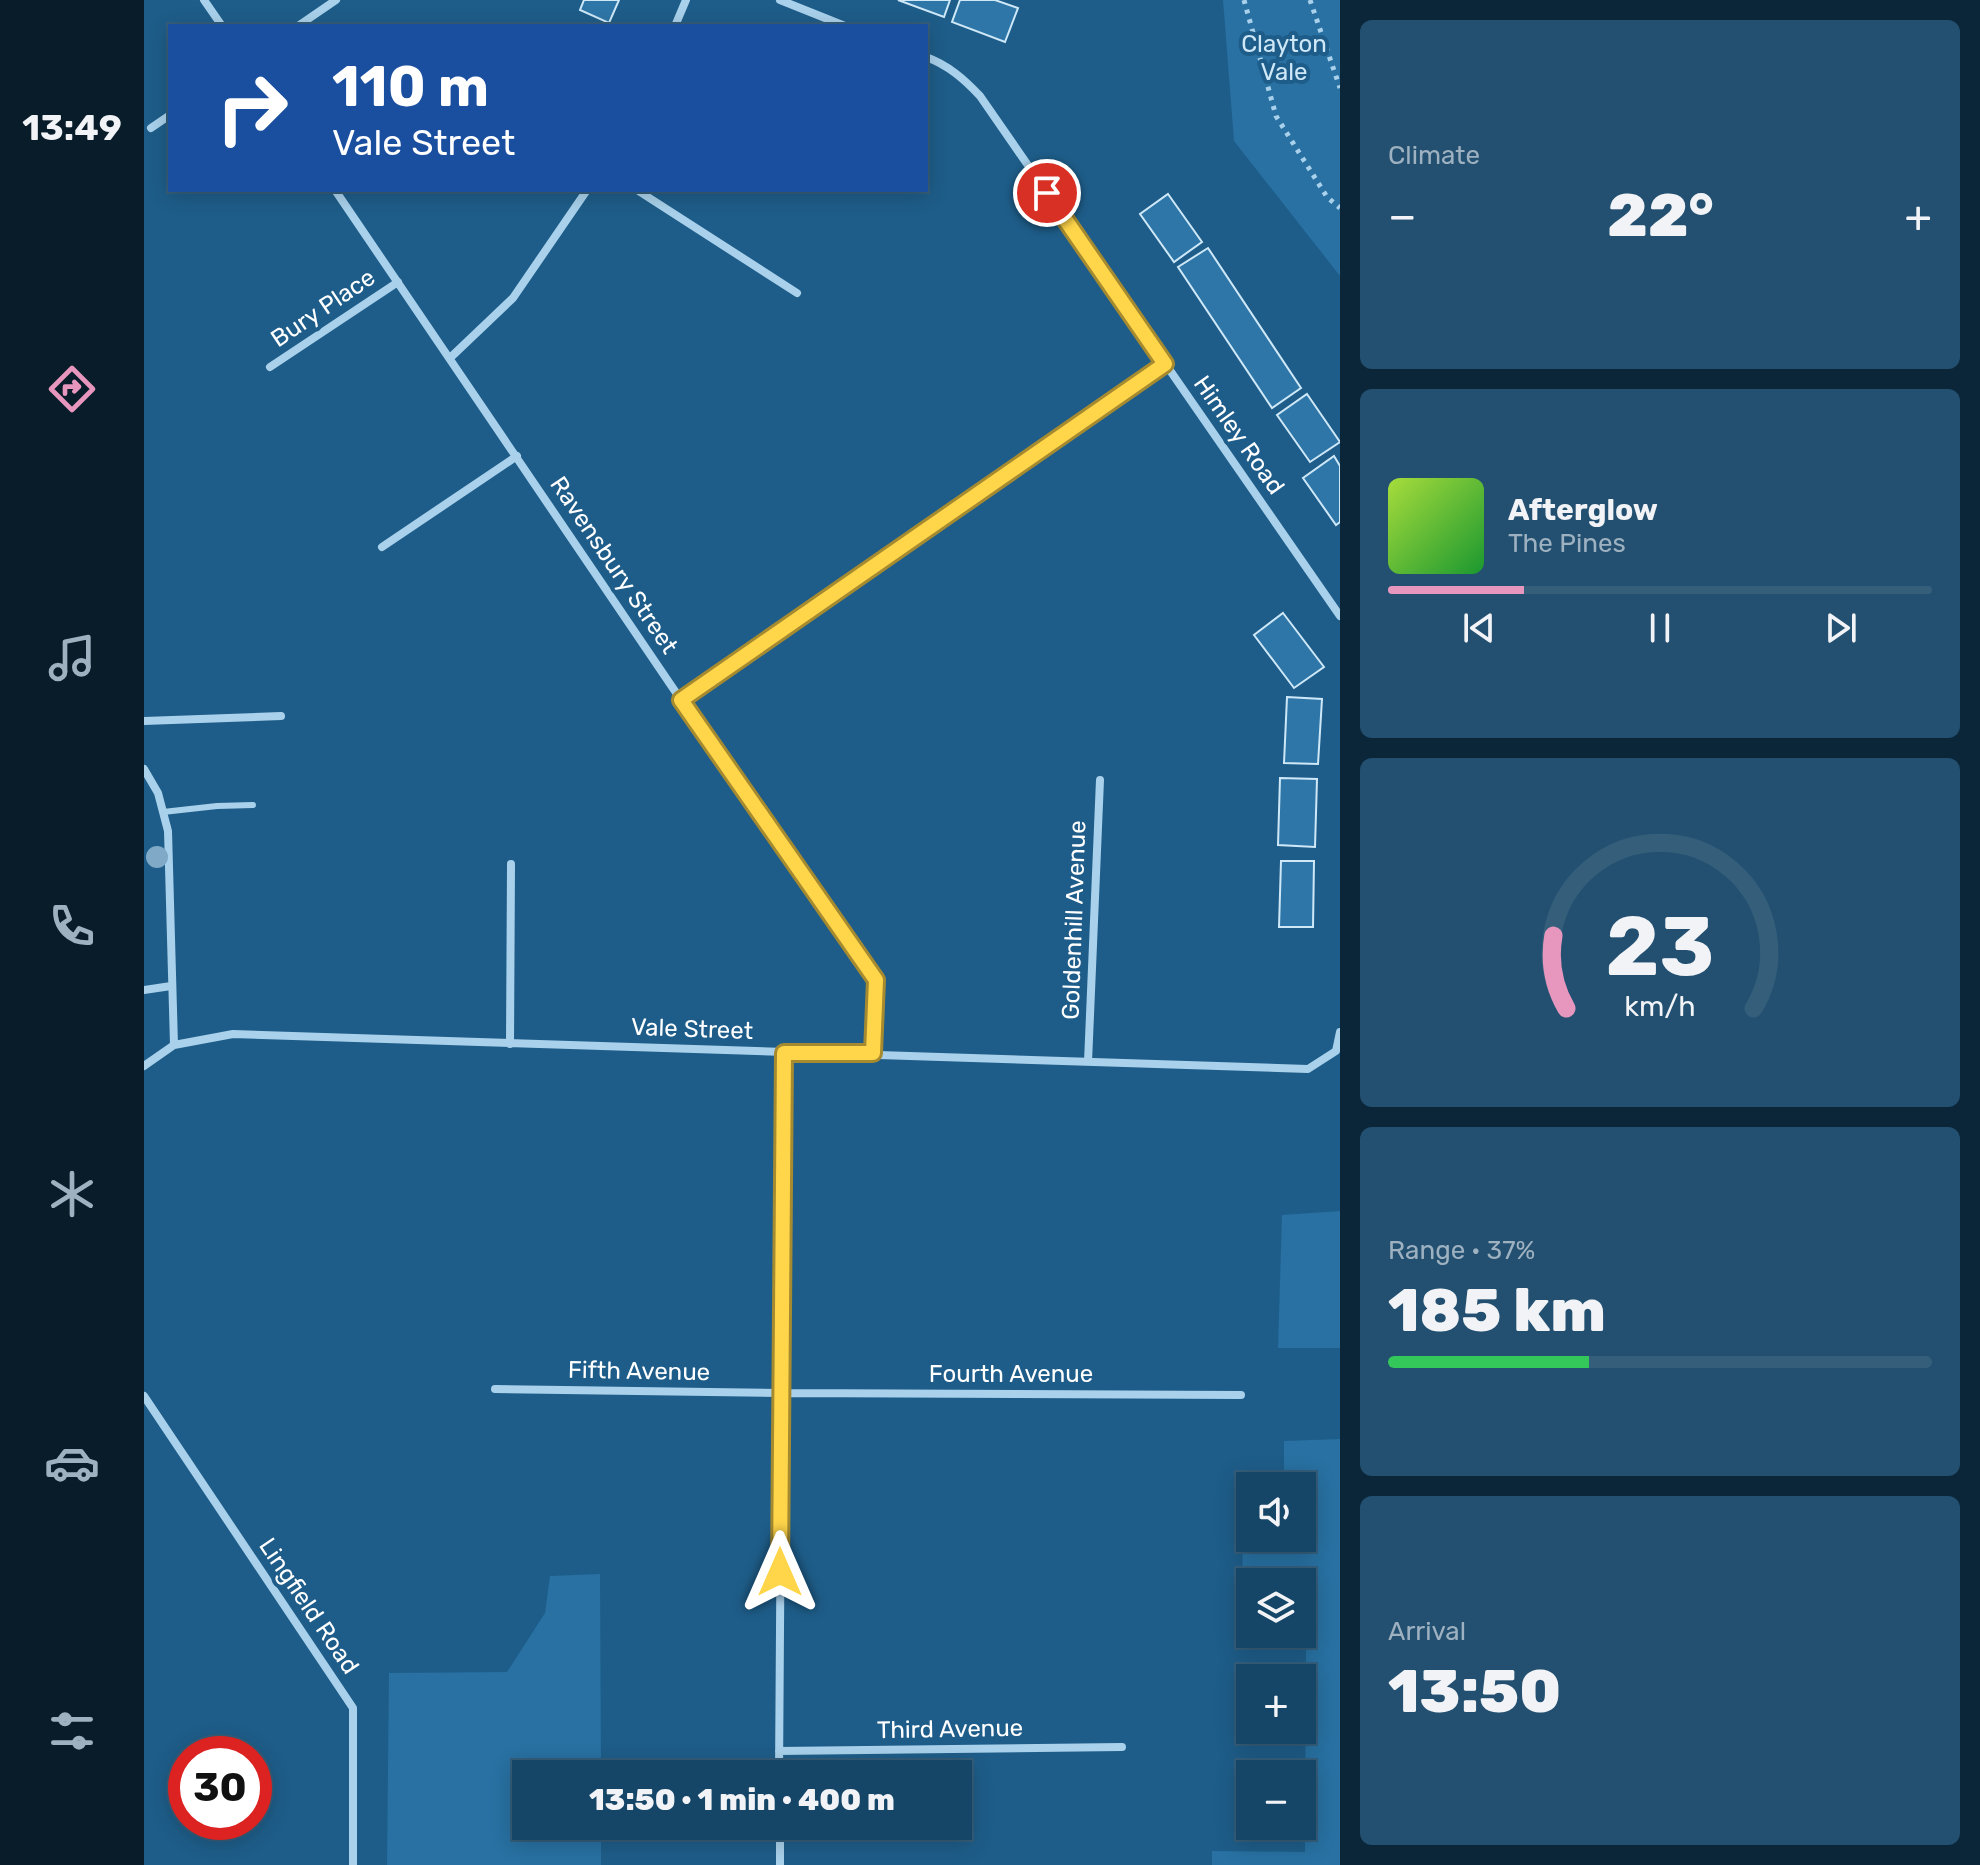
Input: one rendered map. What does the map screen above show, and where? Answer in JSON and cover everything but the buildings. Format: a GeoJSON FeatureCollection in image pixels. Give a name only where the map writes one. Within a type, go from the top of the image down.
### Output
{"type":"FeatureCollection","features":[{"type":"Feature","properties":{"kind":"street"},"geometry":{"type":"LineString","coordinates":[[204,0],[221,24]]}},
{"type":"Feature","properties":{"kind":"street"},"geometry":{"type":"LineString","coordinates":[[301,24],[336,0]]}},
{"type":"Feature","properties":{"kind":"street"},"geometry":{"type":"LineString","coordinates":[[676,24],[686,0]]}},
{"type":"Feature","properties":{"kind":"street"},"geometry":{"type":"LineString","coordinates":[[780,0],[840,24]]}},
{"type":"Feature","properties":{"kind":"street","name":"Himley Road"},"geometry":{"type":"LineString","coordinates":[[928,58],[951,70],[980,96],[1340,616]]}},
{"type":"Feature","properties":{"kind":"street"},"geometry":{"type":"LineString","coordinates":[[151,128],[168,116]]}},
{"type":"Feature","properties":{"kind":"street","name":"Ravensbury Street"},"geometry":{"type":"LineString","coordinates":[[336,192],[681,700],[876,980],[873,1053]]}},
{"type":"Feature","properties":{"kind":"street"},"geometry":{"type":"LineString","coordinates":[[450,358],[513,298],[586,192]]}},
{"type":"Feature","properties":{"kind":"street"},"geometry":{"type":"LineString","coordinates":[[640,192],[797,293]]}},
{"type":"Feature","properties":{"kind":"street","name":"Bury Place"},"geometry":{"type":"LineString","coordinates":[[270,367],[398,282]]}},
{"type":"Feature","properties":{"kind":"street"},"geometry":{"type":"LineString","coordinates":[[681,700],[1165,364]]}},
{"type":"Feature","properties":{"kind":"street"},"geometry":{"type":"LineString","coordinates":[[382,547],[517,456]]}},
{"type":"Feature","properties":{"kind":"street"},"geometry":{"type":"LineString","coordinates":[[144,721],[281,716]]}},
{"type":"Feature","properties":{"kind":"street"},"geometry":{"type":"LineString","coordinates":[[144,769],[158,793],[168,831],[174,1045]]}},
{"type":"Feature","properties":{"kind":"street","name":"Goldenhill Avenue"},"geometry":{"type":"LineString","coordinates":[[1088,1062],[1100,780]]}},
{"type":"Feature","properties":{"kind":"street"},"geometry":{"type":"LineString","coordinates":[[510,1044],[511,864]]}},
{"type":"Feature","properties":{"kind":"street"},"geometry":{"type":"LineString","coordinates":[[144,990],[171,986]]}},
{"type":"Feature","properties":{"kind":"street"},"geometry":{"type":"LineString","coordinates":[[1338,1052],[1340,1032]]}},
{"type":"Feature","properties":{"kind":"street","name":"Vale Street"},"geometry":{"type":"LineString","coordinates":[[144,1066],[174,1045],[233,1034],[1308,1069],[1338,1052]]}},
{"type":"Feature","properties":{"kind":"street"},"geometry":{"type":"LineString","coordinates":[[779,1760],[784,1053]]}},
{"type":"Feature","properties":{"kind":"street","name":"Fifth Avenue"},"geometry":{"type":"LineString","coordinates":[[495,1389],[781,1393]]}},
{"type":"Feature","properties":{"kind":"street","name":"Fourth Avenue"},"geometry":{"type":"LineString","coordinates":[[781,1393],[1241,1395]]}},
{"type":"Feature","properties":{"kind":"street","name":"Lingfield Road"},"geometry":{"type":"LineString","coordinates":[[144,1396],[353,1708],[353,1865]]}},
{"type":"Feature","properties":{"kind":"street","name":"Third Avenue"},"geometry":{"type":"LineString","coordinates":[[779,1751],[1122,1747]]}},
{"type":"Feature","properties":{"kind":"street"},"geometry":{"type":"LineString","coordinates":[[780,1840],[780,1865]]}},
{"type":"Feature","properties":{"kind":"lane"},"geometry":{"type":"LineString","coordinates":[[163,812],[253,805]]}},
{"type":"Feature","properties":{"kind":"path"},"geometry":{"type":"LineString","coordinates":[[1244,0],[1276,116],[1327,197],[1340,208]]}},
{"type":"Feature","properties":{"kind":"path"},"geometry":{"type":"LineString","coordinates":[[1310,0],[1340,88]]}},
{"type":"Feature","properties":{"kind":"green space","name":"Clayton Vale"},"geometry":{"type":"Polygon","coordinates":[[[1223,0],[1340,0],[1340,276],[1234,141],[1223,0]]]}},
{"type":"Feature","properties":{"kind":"green space"},"geometry":{"type":"Polygon","coordinates":[[[1340,1211],[1340,1348],[1278,1348],[1282,1215],[1340,1211]]]}},
{"type":"Feature","properties":{"kind":"green space"},"geometry":{"type":"Polygon","coordinates":[[[1340,1439],[1340,1865],[1212,1865],[1212,1851],[1305,1852],[1305,1840],[1316,1840],[1316,1760],[1305,1760],[1306,1744],[1316,1744],[1316,1664],[1306,1664],[1306,1648],[1316,1648],[1316,1568],[1242,1568],[1243,1552],[1316,1552],[1316,1472],[1284,1472],[1284,1441],[1340,1439]]]}},
{"type":"Feature","properties":{"kind":"green space"},"geometry":{"type":"Polygon","coordinates":[[[600,1574],[601,1760],[512,1760],[512,1840],[601,1840],[601,1865],[387,1865],[389,1673],[507,1672],[545,1613],[550,1576],[600,1574]]]}},
{"type":"Feature","properties":{"kind":"route"},"geometry":{"type":"LineString","coordinates":[[780,1572],[784,1053],[873,1053],[876,980],[681,700],[1165,364],[1047,193]]}}]}
